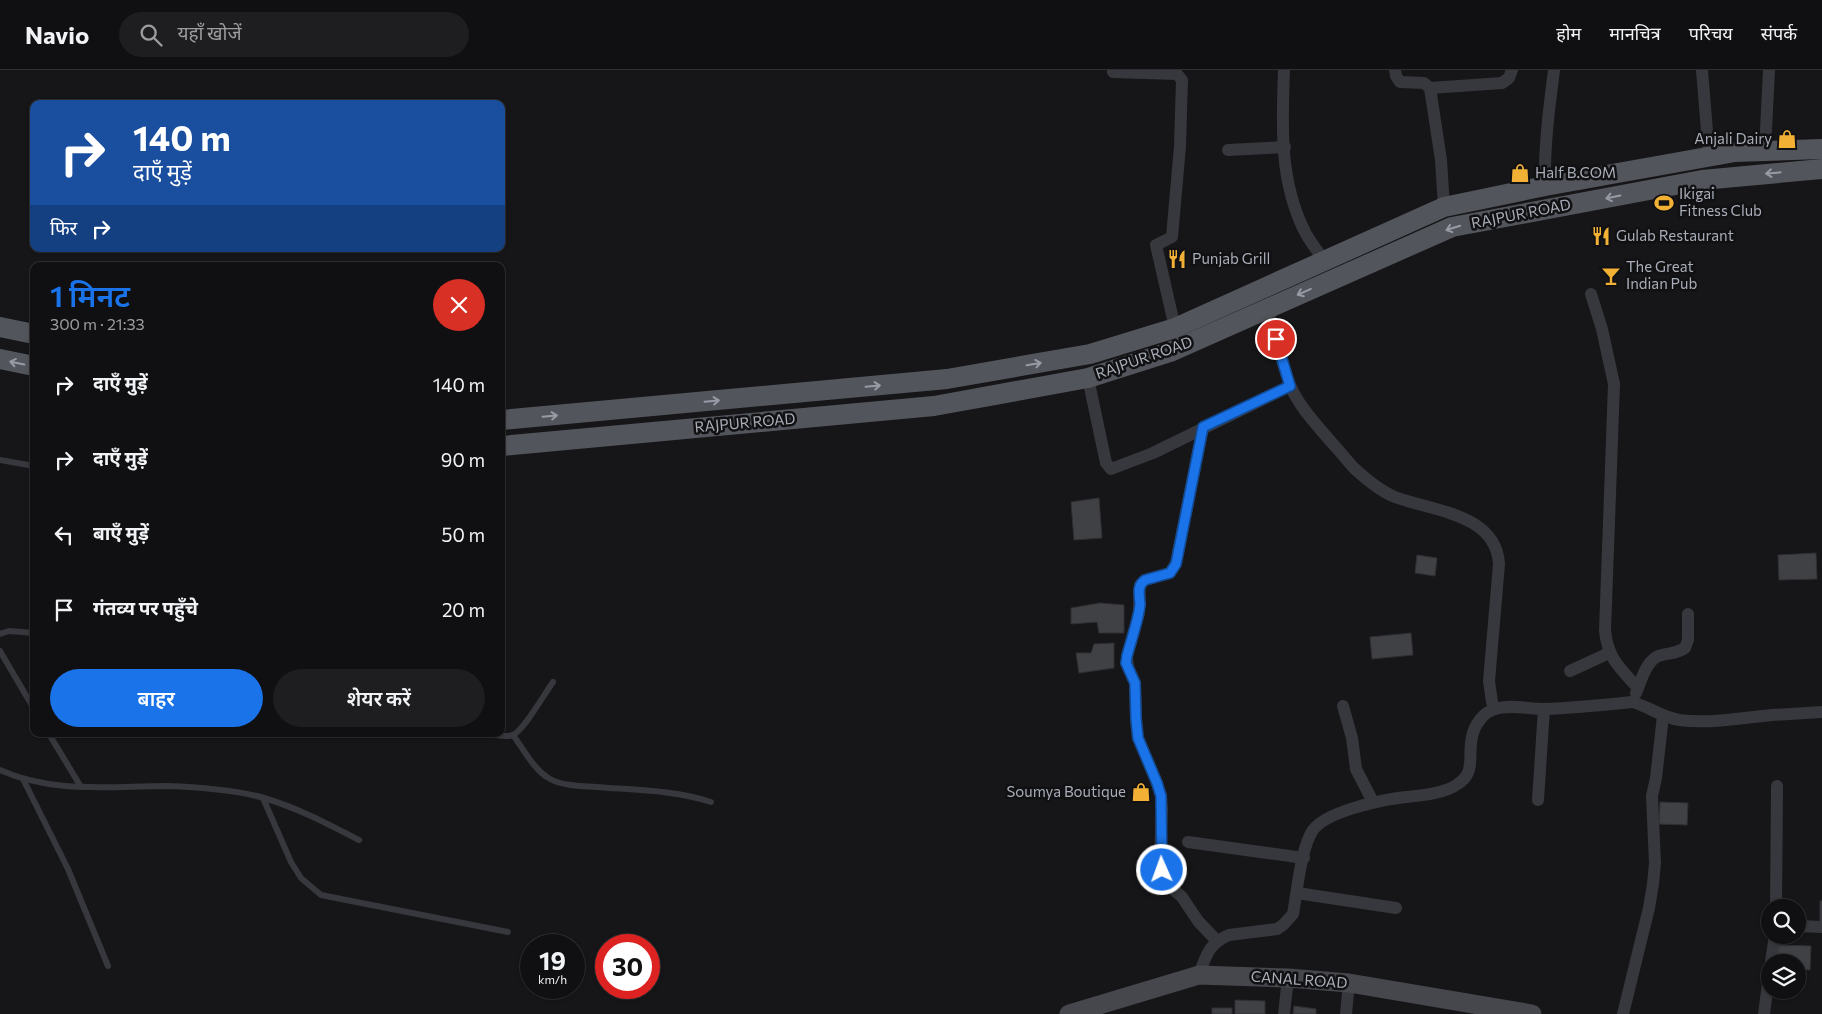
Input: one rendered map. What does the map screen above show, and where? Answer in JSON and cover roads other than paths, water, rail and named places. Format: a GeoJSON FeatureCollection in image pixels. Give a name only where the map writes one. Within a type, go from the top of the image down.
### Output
{"type":"FeatureCollection","features":[{"type":"Feature","properties":{"kind":"main road","name":"RAJPUR ROAD"},"geometry":{"type":"LineString","coordinates":[[505,420],[947,379],[1090,354],[1175,328],[1444,208],[1545,186],[1708,156],[1765,150],[1822,149]]}},
{"type":"Feature","properties":{"kind":"main road","name":"RAJPUR ROAD"},"geometry":{"type":"LineString","coordinates":[[505,446],[934,406],[1088,378],[1170,352],[1452,227],[1702,180],[1822,169]]}},
{"type":"Feature","properties":{"kind":"main road"},"geometry":{"type":"LineString","coordinates":[[1197,317],[1203,337]]}},
{"type":"Feature","properties":{"kind":"main road"},"geometry":{"type":"LineString","coordinates":[[0,327],[30,333]]}},
{"type":"Feature","properties":{"kind":"main road"},"geometry":{"type":"LineString","coordinates":[[0,359],[30,365]]}},
{"type":"Feature","properties":{"kind":"street"},"geometry":{"type":"LineString","coordinates":[[1284,70],[1282,128],[1284,162],[1288,186],[1305,233],[1324,261]]}},
{"type":"Feature","properties":{"kind":"street"},"geometry":{"type":"LineString","coordinates":[[1395,70],[1400,82],[1424,83],[1430,88],[1441,160],[1444,208]]}},
{"type":"Feature","properties":{"kind":"street"},"geometry":{"type":"LineString","coordinates":[[1430,88],[1502,83],[1509,78],[1512,70]]}},
{"type":"Feature","properties":{"kind":"street"},"geometry":{"type":"LineString","coordinates":[[1545,186],[1545,137],[1554,70]]}},
{"type":"Feature","properties":{"kind":"street"},"geometry":{"type":"LineString","coordinates":[[1702,70],[1708,156]]}},
{"type":"Feature","properties":{"kind":"street"},"geometry":{"type":"LineString","coordinates":[[1765,150],[1769,70]]}},
{"type":"Feature","properties":{"kind":"street"},"geometry":{"type":"LineString","coordinates":[[1113,72],[1177,74],[1182,80],[1180,146],[1172,237],[1156,245],[1175,328]]}},
{"type":"Feature","properties":{"kind":"street"},"geometry":{"type":"LineString","coordinates":[[1228,150],[1284,147]]}},
{"type":"Feature","properties":{"kind":"street"},"geometry":{"type":"LineString","coordinates":[[1591,294],[1602,328],[1614,384],[1605,631],[1610,653],[1638,688]]}},
{"type":"Feature","properties":{"kind":"street"},"geometry":{"type":"LineString","coordinates":[[1267,308],[1290,386],[1306,413],[1354,467],[1376,486],[1395,497],[1443,510],[1465,519],[1481,530],[1493,543],[1496,549],[1498,564],[1490,681],[1492,702],[1495,709]]}},
{"type":"Feature","properties":{"kind":"street"},"geometry":{"type":"LineString","coordinates":[[1088,378],[1106,463],[1109,468],[1115,468],[1153,453],[1290,386]]}},
{"type":"Feature","properties":{"kind":"street"},"geometry":{"type":"LineString","coordinates":[[1203,427],[1176,564],[1170,573],[1145,580],[1140,585],[1139,613],[1126,663],[1135,683],[1138,738],[1161,796],[1160,857],[1164,878],[1167,884],[1182,896],[1198,920],[1216,941]]}},
{"type":"Feature","properties":{"kind":"street"},"geometry":{"type":"LineString","coordinates":[[1632,702],[1652,659],[1660,655],[1673,654],[1685,648],[1688,640],[1688,614]]}},
{"type":"Feature","properties":{"kind":"street"},"geometry":{"type":"LineString","coordinates":[[1570,671],[1610,653]]}},
{"type":"Feature","properties":{"kind":"street"},"geometry":{"type":"LineString","coordinates":[[1199,975],[1207,952],[1216,941],[1229,935],[1277,929],[1284,925],[1293,914],[1310,836],[1319,823],[1330,817],[1373,802],[1446,790],[1462,781],[1469,772],[1474,730],[1484,715],[1495,709],[1544,709],[1632,702],[1677,720],[1708,721],[1822,712]]}},
{"type":"Feature","properties":{"kind":"street"},"geometry":{"type":"LineString","coordinates":[[1344,706],[1352,738],[1356,769],[1373,802]]}},
{"type":"Feature","properties":{"kind":"street"},"geometry":{"type":"LineString","coordinates":[[1538,800],[1544,709]]}},
{"type":"Feature","properties":{"kind":"street"},"geometry":{"type":"LineString","coordinates":[[1622,1014],[1649,908],[1653,884],[1655,854],[1652,796],[1656,778],[1663,716]]}},
{"type":"Feature","properties":{"kind":"street"},"geometry":{"type":"LineString","coordinates":[[1776,899],[1777,786]]}},
{"type":"Feature","properties":{"kind":"street"},"geometry":{"type":"LineString","coordinates":[[1188,842],[1304,858]]}},
{"type":"Feature","properties":{"kind":"street"},"geometry":{"type":"LineString","coordinates":[[1297,893],[1396,908]]}},
{"type":"Feature","properties":{"kind":"street"},"geometry":{"type":"LineString","coordinates":[[1806,926],[1822,927]]}},
{"type":"Feature","properties":{"kind":"street","name":"CANAL ROAD"},"geometry":{"type":"LineString","coordinates":[[1069,1014],[1199,975],[1288,978],[1349,983],[1492,1011],[1532,1014]]}},
{"type":"Feature","properties":{"kind":"street"},"geometry":{"type":"LineString","coordinates":[[1284,1014],[1288,978]]}},
{"type":"Feature","properties":{"kind":"street"},"geometry":{"type":"LineString","coordinates":[[1346,1014],[1349,983]]}},
{"type":"Feature","properties":{"kind":"street"},"geometry":{"type":"LineString","coordinates":[[1764,1014],[1766,999]]}},
{"type":"Feature","properties":{"kind":"lane"},"geometry":{"type":"LineString","coordinates":[[0,460],[30,465]]}},
{"type":"Feature","properties":{"kind":"lane"},"geometry":{"type":"LineString","coordinates":[[0,634],[9,631],[30,633]]}},
{"type":"Feature","properties":{"kind":"lane"},"geometry":{"type":"LineString","coordinates":[[0,651],[30,702]]}},
{"type":"Feature","properties":{"kind":"lane"},"geometry":{"type":"LineString","coordinates":[[505,736],[514,735],[522,728],[553,682]]}},
{"type":"Feature","properties":{"kind":"lane"},"geometry":{"type":"LineString","coordinates":[[514,735],[540,771],[551,779],[588,786],[688,795],[711,802]]}},
{"type":"Feature","properties":{"kind":"lane"},"geometry":{"type":"LineString","coordinates":[[51,737],[81,787]]}},
{"type":"Feature","properties":{"kind":"lane"},"geometry":{"type":"LineString","coordinates":[[0,770],[24,779],[59,786],[184,788],[218,790],[263,798],[322,820],[359,840]]}},
{"type":"Feature","properties":{"kind":"lane"},"geometry":{"type":"LineString","coordinates":[[24,779],[68,869],[108,966]]}},
{"type":"Feature","properties":{"kind":"lane"},"geometry":{"type":"LineString","coordinates":[[263,798],[291,862],[301,878],[321,894],[508,932]]}},
{"type":"Feature","properties":{"kind":"place","name":"Anjali Dairy"},"geometry":{"type":"Point","coordinates":[1787,139]}},
{"type":"Feature","properties":{"kind":"place","name":"Half B.COM"},"geometry":{"type":"Point","coordinates":[1520,173]}},
{"type":"Feature","properties":{"kind":"place","name":"Ikigai Fitness Club"},"geometry":{"type":"Point","coordinates":[1664,203]}},
{"type":"Feature","properties":{"kind":"place","name":"Gulab Restaurant"},"geometry":{"type":"Point","coordinates":[1601,236]}},
{"type":"Feature","properties":{"kind":"place","name":"Punjab Grill"},"geometry":{"type":"Point","coordinates":[1177,259]}},
{"type":"Feature","properties":{"kind":"place","name":"The Great Indian Pub"},"geometry":{"type":"Point","coordinates":[1611,276]}},
{"type":"Feature","properties":{"kind":"place","name":"Soumya Boutique"},"geometry":{"type":"Point","coordinates":[1141,792]}}]}
